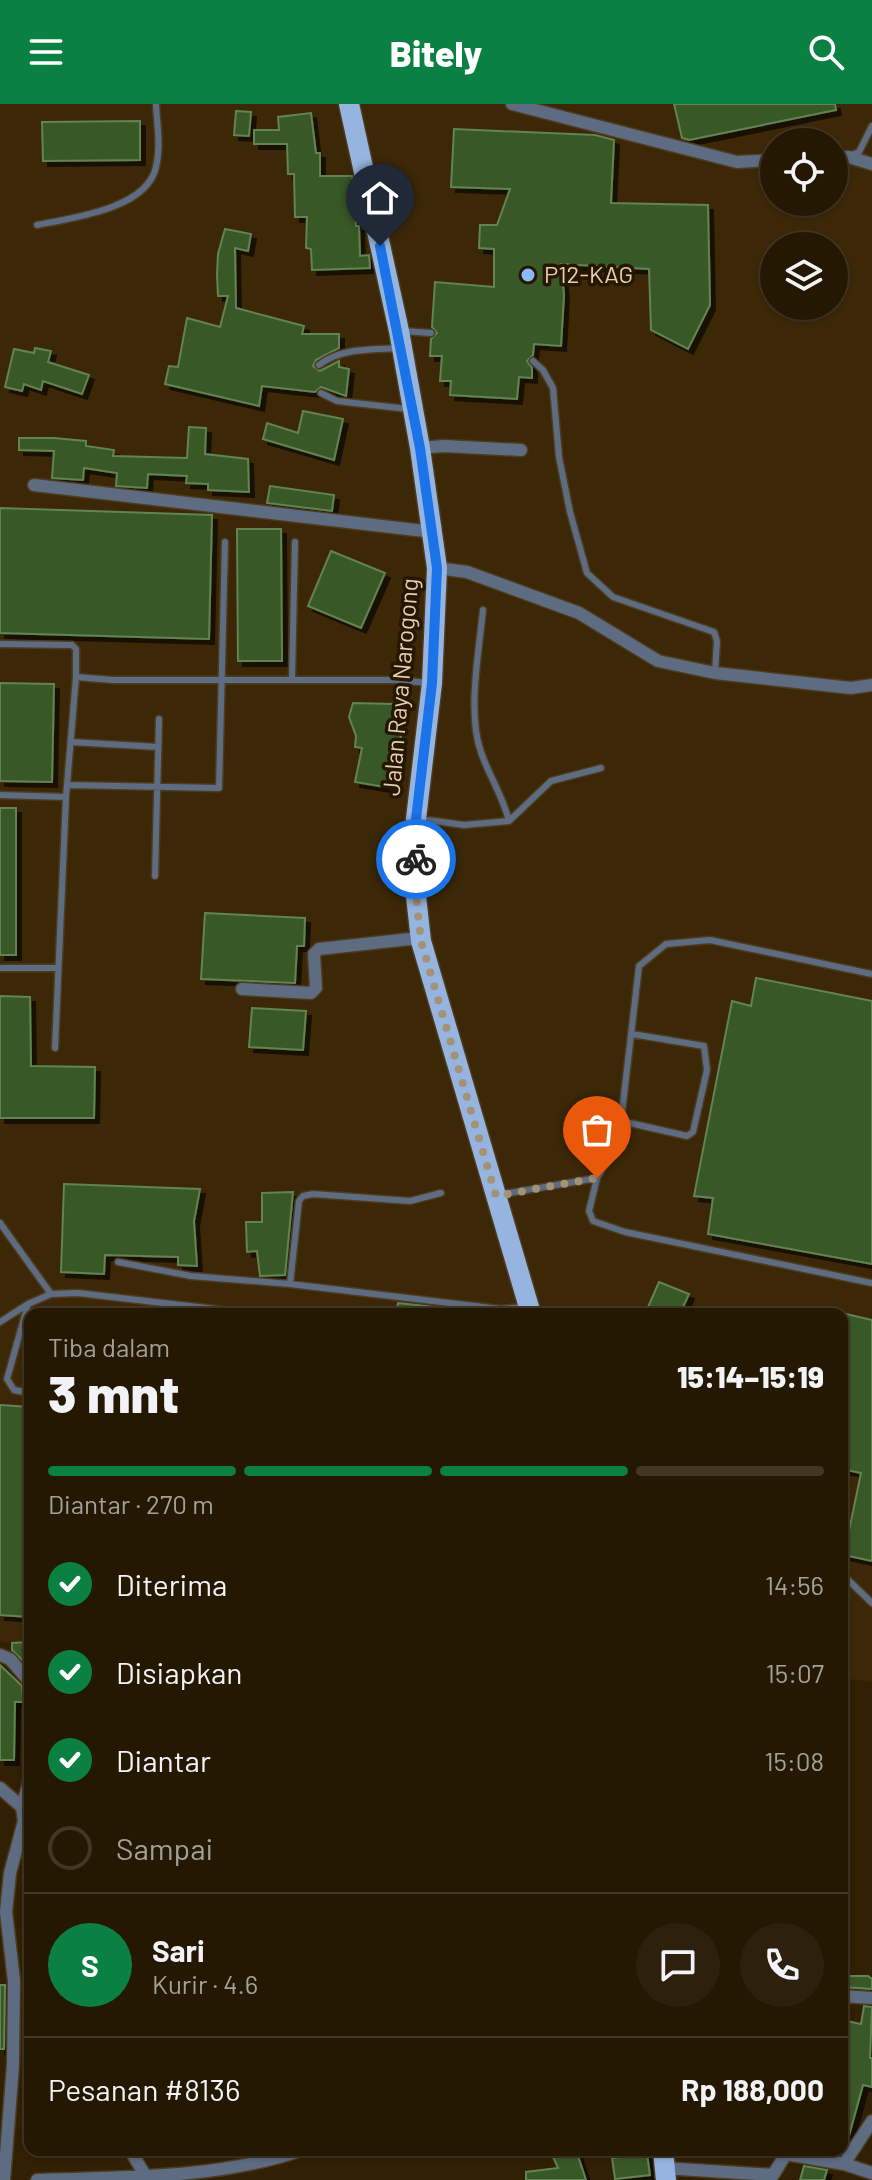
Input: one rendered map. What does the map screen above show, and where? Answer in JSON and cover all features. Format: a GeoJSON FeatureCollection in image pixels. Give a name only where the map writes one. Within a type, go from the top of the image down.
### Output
{"type":"FeatureCollection","features":[{"type":"Feature","properties":{"kind":"main road","name":"Jalan Raya Narogong"},"geometry":{"type":"LineString","coordinates":[[349,104],[400,340],[420,448],[437,568],[432,683],[416,819],[415,887],[421,941],[528,1308]]}},
{"type":"Feature","properties":{"kind":"street"},"geometry":{"type":"LineString","coordinates":[[512,104],[737,162],[760,161]]}},
{"type":"Feature","properties":{"kind":"street"},"geometry":{"type":"LineString","coordinates":[[849,157],[872,164]]}},
{"type":"Feature","properties":{"kind":"street"},"geometry":{"type":"LineString","coordinates":[[420,448],[444,446],[521,450]]}},
{"type":"Feature","properties":{"kind":"street"},"geometry":{"type":"LineString","coordinates":[[34,485],[433,532]]}},
{"type":"Feature","properties":{"kind":"street"},"geometry":{"type":"LineString","coordinates":[[437,568],[467,572],[579,613],[658,661],[715,673],[851,688],[872,685]]}},
{"type":"Feature","properties":{"kind":"street"},"geometry":{"type":"LineString","coordinates":[[242,989],[311,993],[316,988],[314,954],[319,949],[410,939],[421,941]]}},
{"type":"Feature","properties":{"kind":"street"},"geometry":{"type":"LineString","coordinates":[[0,1655],[10,1659],[24,1675]]}},
{"type":"Feature","properties":{"kind":"street"},"geometry":{"type":"LineString","coordinates":[[0,1788],[22,1807]]}},
{"type":"Feature","properties":{"kind":"street"},"geometry":{"type":"LineString","coordinates":[[4,2180],[6,2071],[14,1981],[6,1912],[10,1873],[24,1821],[24,1800]]}},
{"type":"Feature","properties":{"kind":"street"},"geometry":{"type":"LineString","coordinates":[[848,1996],[872,1998]]}},
{"type":"Feature","properties":{"kind":"street"},"geometry":{"type":"LineString","coordinates":[[844,2164],[872,2121]]}},
{"type":"Feature","properties":{"kind":"street"},"geometry":{"type":"LineString","coordinates":[[134,2156],[147,2178]]}},
{"type":"Feature","properties":{"kind":"street"},"geometry":{"type":"LineString","coordinates":[[37,2180],[220,2175],[265,2156]]}},
{"type":"Feature","properties":{"kind":"street"},"geometry":{"type":"LineString","coordinates":[[665,2166],[773,2175],[785,2156]]}},
{"type":"Feature","properties":{"kind":"street"},"geometry":{"type":"LineString","coordinates":[[798,2156],[844,2164],[872,2173]]}},
{"type":"Feature","properties":{"kind":"lane"},"geometry":{"type":"LineString","coordinates":[[37,225],[98,213],[137,194],[152,179],[159,145],[156,104]]}},
{"type":"Feature","properties":{"kind":"lane"},"geometry":{"type":"LineString","coordinates":[[849,157],[859,152],[872,126]]}},
{"type":"Feature","properties":{"kind":"lane"},"geometry":{"type":"LineString","coordinates":[[319,365],[331,356],[431,333]]}},
{"type":"Feature","properties":{"kind":"lane"},"geometry":{"type":"LineString","coordinates":[[533,361],[543,370],[553,388],[559,457],[587,573],[613,597],[714,632],[717,641],[715,673]]}},
{"type":"Feature","properties":{"kind":"lane"},"geometry":{"type":"LineString","coordinates":[[321,393],[337,401],[412,410]]}},
{"type":"Feature","properties":{"kind":"lane"},"geometry":{"type":"LineString","coordinates":[[67,785],[216,789],[221,785],[225,542]]}},
{"type":"Feature","properties":{"kind":"lane"},"geometry":{"type":"LineString","coordinates":[[292,678],[295,542]]}},
{"type":"Feature","properties":{"kind":"lane"},"geometry":{"type":"LineString","coordinates":[[483,610],[474,699],[478,737],[480,750],[502,794],[509,821]]}},
{"type":"Feature","properties":{"kind":"lane"},"geometry":{"type":"LineString","coordinates":[[0,644],[72,645],[76,649],[56,968],[55,1048]]}},
{"type":"Feature","properties":{"kind":"lane"},"geometry":{"type":"LineString","coordinates":[[76,677],[113,680],[292,678],[432,683]]}},
{"type":"Feature","properties":{"kind":"lane"},"geometry":{"type":"LineString","coordinates":[[155,876],[159,719]]}},
{"type":"Feature","properties":{"kind":"lane"},"geometry":{"type":"LineString","coordinates":[[71,742],[158,747]]}},
{"type":"Feature","properties":{"kind":"lane"},"geometry":{"type":"LineString","coordinates":[[416,819],[464,825],[509,821],[551,781],[601,768]]}},
{"type":"Feature","properties":{"kind":"lane"},"geometry":{"type":"LineString","coordinates":[[0,795],[66,797]]}},
{"type":"Feature","properties":{"kind":"lane"},"geometry":{"type":"LineString","coordinates":[[872,974],[710,940],[666,944],[639,966],[621,1121],[608,1159],[597,1178],[589,1211],[593,1221],[625,1232],[872,1283]]}},
{"type":"Feature","properties":{"kind":"lane"},"geometry":{"type":"LineString","coordinates":[[0,968],[56,968]]}},
{"type":"Feature","properties":{"kind":"lane"},"geometry":{"type":"LineString","coordinates":[[621,1121],[687,1136],[693,1132],[707,1070],[704,1046],[632,1034]]}},
{"type":"Feature","properties":{"kind":"lane"},"geometry":{"type":"LineString","coordinates":[[496,1196],[597,1178]]}},
{"type":"Feature","properties":{"kind":"lane"},"geometry":{"type":"LineString","coordinates":[[290,1284],[299,1201],[303,1196],[313,1194],[410,1201],[441,1193]]}},
{"type":"Feature","properties":{"kind":"lane"},"geometry":{"type":"LineString","coordinates":[[0,1223],[51,1294]]}},
{"type":"Feature","properties":{"kind":"lane"},"geometry":{"type":"LineString","coordinates":[[118,1262],[191,1276],[290,1284],[492,1308]]}},
{"type":"Feature","properties":{"kind":"lane"},"geometry":{"type":"LineString","coordinates":[[1,1321],[51,1294],[78,1293],[206,1308]]}},
{"type":"Feature","properties":{"kind":"lane"},"geometry":{"type":"LineString","coordinates":[[27,1308],[28,1304]]}},
{"type":"Feature","properties":{"kind":"lane"},"geometry":{"type":"LineString","coordinates":[[24,1318],[7,1379],[14,1390],[24,1392]]}},
{"type":"Feature","properties":{"kind":"lane"},"geometry":{"type":"LineString","coordinates":[[848,1580],[872,1603]]}},
{"type":"Feature","properties":{"kind":"shaded area"},"geometry":{"type":"Polygon","coordinates":[[[0,104],[872,104],[872,1682],[848,1679],[848,1308],[24,1308],[24,1644],[0,1642],[0,104]]]}},
{"type":"Feature","properties":{"kind":"building"},"geometry":{"type":"Polygon","coordinates":[[[674,104],[835,104],[836,110],[689,140],[682,138],[674,104]]]}},
{"type":"Feature","properties":{"kind":"building"},"geometry":{"type":"Polygon","coordinates":[[[236,111],[251,112],[249,136],[234,135],[236,111]]]}},
{"type":"Feature","properties":{"kind":"building"},"geometry":{"type":"Polygon","coordinates":[[[311,113],[316,153],[320,153],[320,176],[352,176],[360,256],[369,255],[370,268],[312,270],[311,249],[306,248],[307,217],[295,217],[294,174],[288,174],[287,144],[254,144],[254,130],[279,130],[278,117],[311,113]]]}},
{"type":"Feature","properties":{"kind":"building"},"geometry":{"type":"Polygon","coordinates":[[[140,121],[140,160],[43,161],[42,122],[140,121]]]}},
{"type":"Feature","properties":{"kind":"building"},"geometry":{"type":"Polygon","coordinates":[[[454,129],[595,135],[614,140],[611,203],[708,205],[710,305],[688,349],[651,330],[649,269],[561,264],[564,295],[561,346],[534,344],[533,355],[527,361],[532,368],[532,378],[519,377],[517,399],[450,395],[451,381],[440,381],[442,356],[430,356],[431,339],[437,333],[432,327],[435,282],[494,287],[494,249],[479,248],[480,225],[497,225],[510,189],[451,187],[454,129]]]}},
{"type":"Feature","properties":{"kind":"building"},"geometry":{"type":"Polygon","coordinates":[[[225,229],[251,234],[248,251],[235,248],[236,308],[304,326],[302,334],[339,334],[339,348],[316,360],[313,366],[320,371],[339,361],[339,367],[349,369],[346,396],[321,387],[315,392],[262,386],[259,406],[165,384],[169,366],[178,367],[187,318],[220,327],[228,296],[218,296],[217,275],[218,254],[225,229]]]}},
{"type":"Feature","properties":{"kind":"building"},"geometry":{"type":"Polygon","coordinates":[[[35,348],[51,351],[48,362],[89,375],[82,394],[43,381],[41,390],[24,384],[22,391],[5,387],[14,349],[34,353],[35,348]]]}},
{"type":"Feature","properties":{"kind":"building"},"geometry":{"type":"Polygon","coordinates":[[[303,411],[343,419],[334,460],[263,439],[267,423],[298,433],[303,411]]]}},
{"type":"Feature","properties":{"kind":"building"},"geometry":{"type":"Polygon","coordinates":[[[189,427],[206,428],[205,454],[248,459],[249,492],[208,490],[208,484],[186,483],[187,476],[148,474],[147,488],[116,486],[117,473],[84,468],[83,480],[52,478],[54,451],[19,450],[19,438],[54,438],[86,441],[86,446],[114,450],[113,456],[187,458],[189,427]]]}},
{"type":"Feature","properties":{"kind":"building"},"geometry":{"type":"Polygon","coordinates":[[[270,486],[334,495],[332,511],[267,503],[270,486]]]}},
{"type":"Feature","properties":{"kind":"building"},"geometry":{"type":"Polygon","coordinates":[[[0,508],[212,515],[209,639],[0,633],[0,508]]]}},
{"type":"Feature","properties":{"kind":"building"},"geometry":{"type":"Polygon","coordinates":[[[237,529],[281,529],[282,661],[238,661],[237,529]]]}},
{"type":"Feature","properties":{"kind":"building"},"geometry":{"type":"Polygon","coordinates":[[[331,551],[385,573],[361,628],[308,606],[331,551]]]}},
{"type":"Feature","properties":{"kind":"building"},"geometry":{"type":"Polygon","coordinates":[[[0,683],[54,684],[52,782],[0,781],[0,683]]]}},
{"type":"Feature","properties":{"kind":"building"},"geometry":{"type":"Polygon","coordinates":[[[353,703],[394,704],[395,733],[401,734],[399,755],[389,778],[391,788],[355,782],[362,748],[355,747],[356,736],[349,717],[353,703]]]}},
{"type":"Feature","properties":{"kind":"building"},"geometry":{"type":"Polygon","coordinates":[[[0,808],[16,808],[16,955],[0,955],[0,808]]]}},
{"type":"Feature","properties":{"kind":"building"},"geometry":{"type":"Polygon","coordinates":[[[205,913],[305,918],[304,946],[297,946],[295,983],[201,979],[205,913]]]}},
{"type":"Feature","properties":{"kind":"building"},"geometry":{"type":"Polygon","coordinates":[[[756,978],[872,1001],[872,1264],[708,1234],[713,1198],[694,1196],[732,1001],[751,1006],[756,978]]]}},
{"type":"Feature","properties":{"kind":"building"},"geometry":{"type":"Polygon","coordinates":[[[0,996],[30,997],[31,1066],[95,1067],[94,1118],[0,1118],[0,996]]]}},
{"type":"Feature","properties":{"kind":"building"},"geometry":{"type":"Polygon","coordinates":[[[252,1008],[306,1011],[303,1050],[249,1047],[252,1008]]]}},
{"type":"Feature","properties":{"kind":"building"},"geometry":{"type":"Polygon","coordinates":[[[64,1184],[200,1189],[194,1221],[197,1266],[178,1265],[178,1257],[105,1255],[104,1274],[61,1272],[64,1184]]]}},
{"type":"Feature","properties":{"kind":"building"},"geometry":{"type":"Polygon","coordinates":[[[293,1192],[285,1275],[260,1276],[257,1251],[247,1252],[246,1222],[262,1222],[262,1193],[293,1192]]]}},
{"type":"Feature","properties":{"kind":"building"},"geometry":{"type":"Polygon","coordinates":[[[659,1282],[689,1294],[683,1308],[648,1308],[659,1282]]]}},
{"type":"Feature","properties":{"kind":"building"},"geometry":{"type":"Polygon","coordinates":[[[398,1303],[443,1308],[397,1308],[398,1303]]]}},
{"type":"Feature","properties":{"kind":"building"},"geometry":{"type":"Polygon","coordinates":[[[848,1314],[872,1320],[872,1561],[848,1556],[848,1536],[861,1473],[848,1470],[848,1314]]]}},
{"type":"Feature","properties":{"kind":"building"},"geometry":{"type":"Polygon","coordinates":[[[0,1405],[24,1407],[24,1617],[0,1615],[0,1405]]]}},
{"type":"Feature","properties":{"kind":"building"},"geometry":{"type":"Polygon","coordinates":[[[24,1642],[24,1660],[12,1650],[12,1643],[24,1642]]]}},
{"type":"Feature","properties":{"kind":"building"},"geometry":{"type":"Polygon","coordinates":[[[0,1665],[22,1686],[23,1702],[15,1702],[14,1760],[0,1760],[0,1665]]]}},
{"type":"Feature","properties":{"kind":"building"},"geometry":{"type":"Polygon","coordinates":[[[848,1976],[868,1976],[872,1979],[872,1989],[848,1987],[848,1976]]]}},
{"type":"Feature","properties":{"kind":"building"},"geometry":{"type":"Polygon","coordinates":[[[0,1985],[5,1985],[4,2049],[0,2049],[0,1985]]]}},
{"type":"Feature","properties":{"kind":"building"},"geometry":{"type":"Polygon","coordinates":[[[864,2006],[872,2007],[872,2087],[863,2085],[848,2139],[848,2021],[861,2024],[864,2006]]]}},
{"type":"Feature","properties":{"kind":"building"},"geometry":{"type":"Polygon","coordinates":[[[553,2156],[578,2156],[586,2180],[526,2180],[526,2172],[558,2168],[553,2156]]]}},
{"type":"Feature","properties":{"kind":"building"},"geometry":{"type":"Polygon","coordinates":[[[647,2156],[650,2175],[615,2179],[612,2158],[647,2156]]]}},
{"type":"Feature","properties":{"kind":"building"},"geometry":{"type":"Polygon","coordinates":[[[804,2166],[827,2170],[824,2180],[800,2180],[804,2166]]]}},
{"type":"Feature","properties":{"kind":"way so far"},"geometry":{"type":"LineString","coordinates":[[416,859],[415,887],[421,941],[496,1196],[597,1178]]}},
{"type":"Feature","properties":{"kind":"place","name":"P12-KAG"},"geometry":{"type":"Point","coordinates":[528,275]}},
{"type":"Feature","properties":{"kind":"route"},"geometry":{"type":"LineString","coordinates":[[380,246],[420,448],[437,568],[432,683],[416,819],[416,859]]}}]}
